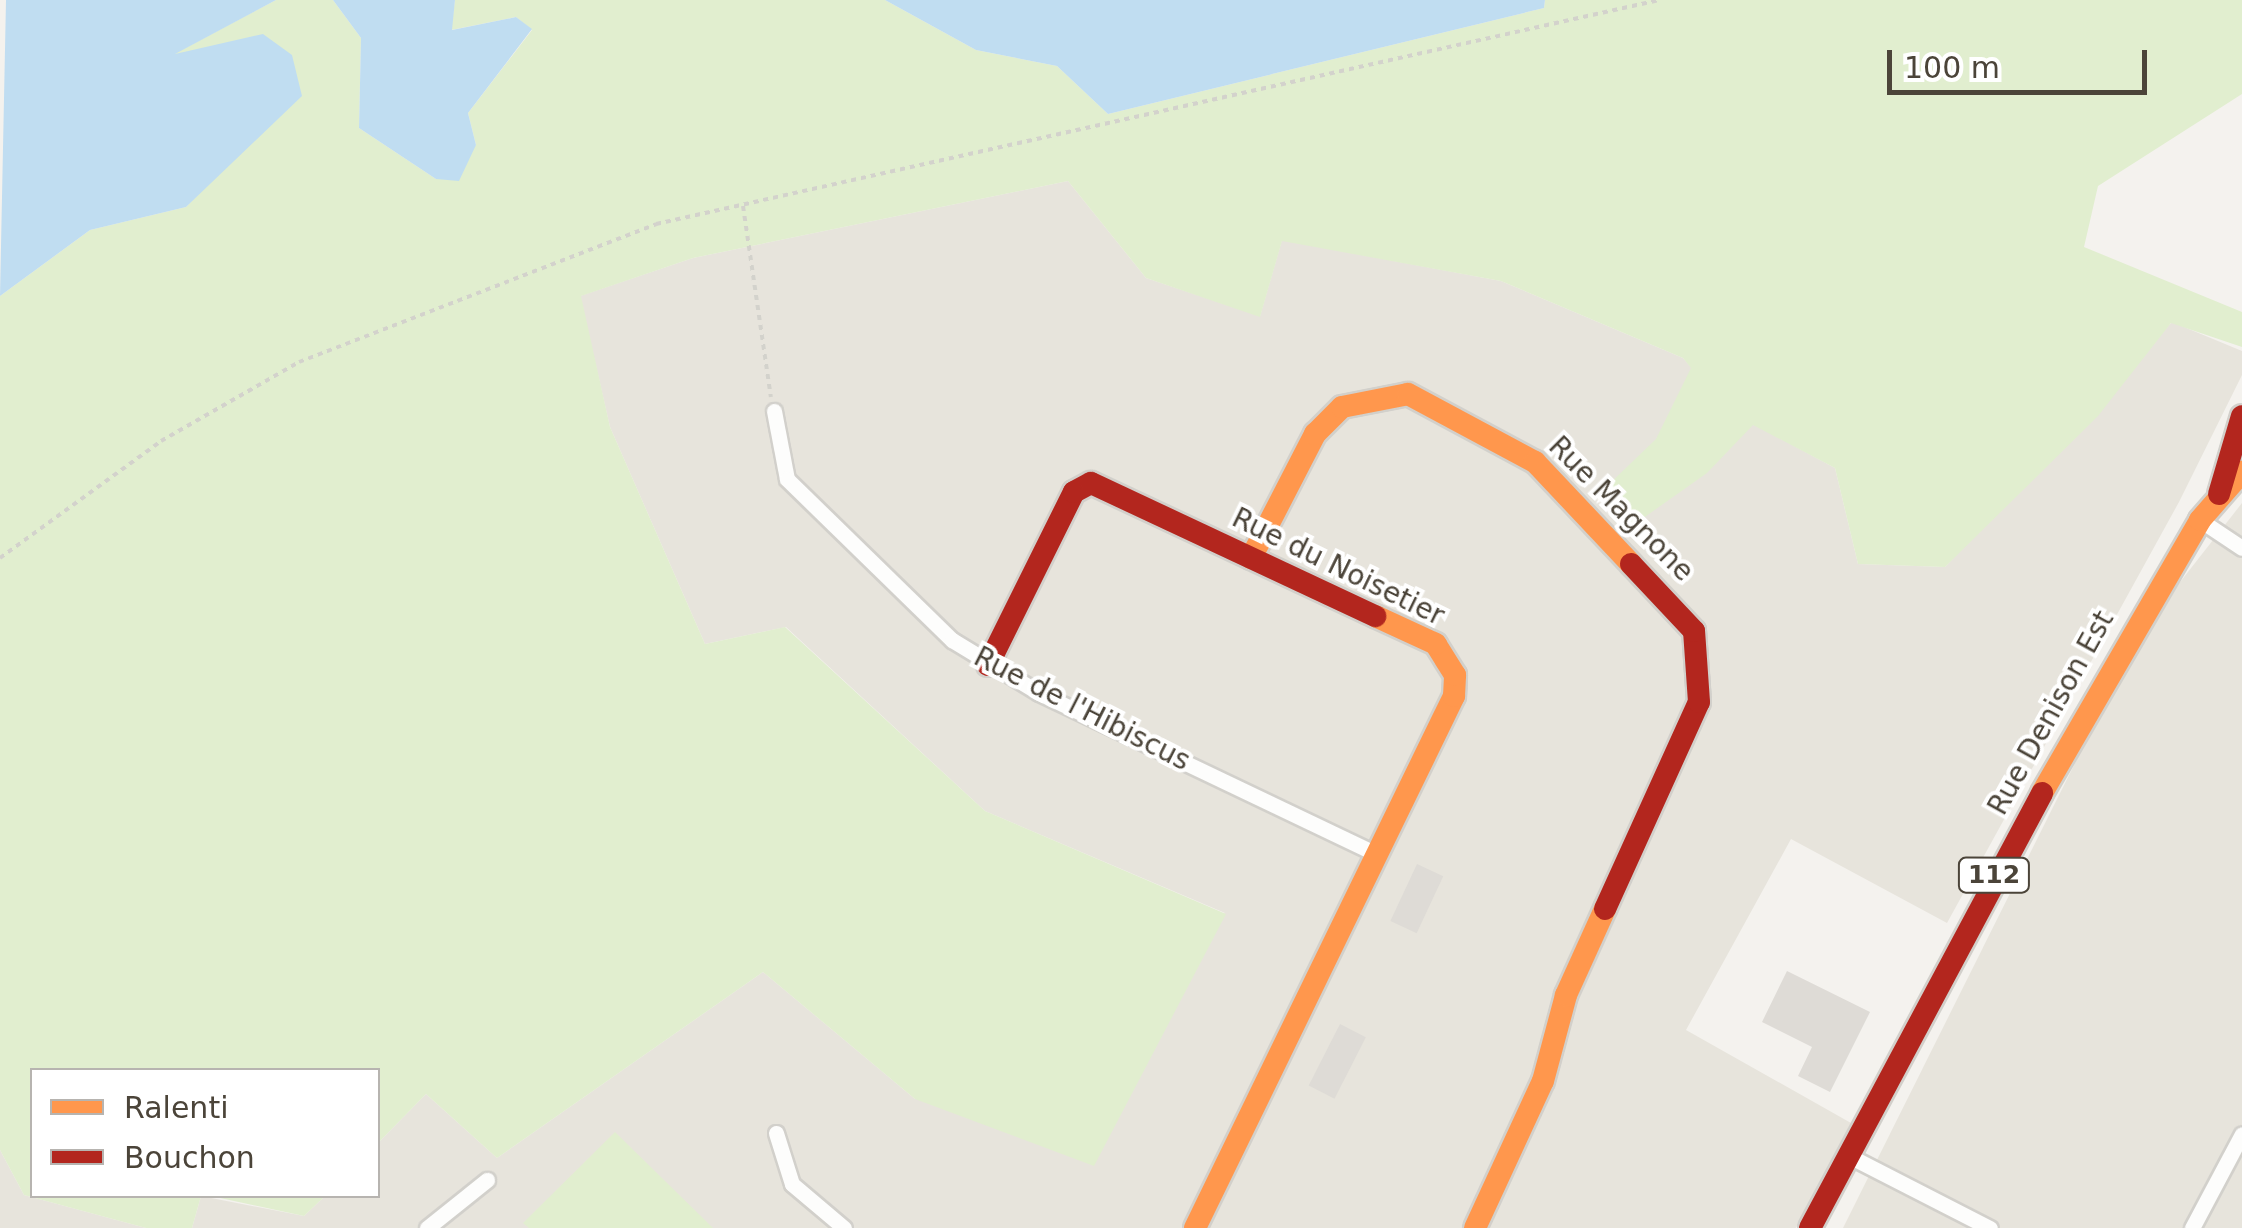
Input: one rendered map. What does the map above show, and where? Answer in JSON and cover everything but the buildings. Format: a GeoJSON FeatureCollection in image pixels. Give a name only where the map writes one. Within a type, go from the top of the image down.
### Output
{"type":"FeatureCollection","features":[{"type":"Feature","properties":{"kind":"street","name":"Rue Magnone"},"geometry":{"type":"LineString","coordinates":[[1252,558],[1315,434],[1342,407],[1408,394],[1535,462],[1694,632],[1699,702],[1566,996],[1543,1081],[1475,1228]]}},
{"type":"Feature","properties":{"kind":"street","name":"Rue de l'Hibiscus"},"geometry":{"type":"LineString","coordinates":[[774,411],[787,480],[922,614],[988,665],[1378,854]]}},
{"type":"Feature","properties":{"kind":"street"},"geometry":{"type":"LineString","coordinates":[[2219,494],[2242,416]]}},
{"type":"Feature","properties":{"kind":"street","name":"Rue Denison Est"},"geometry":{"type":"LineString","coordinates":[[1810,1228],[1990,882],[2200,520],[2242,472]]}},
{"type":"Feature","properties":{"kind":"street","name":"Rue du Noisetier"},"geometry":{"type":"LineString","coordinates":[[988,665],[1074,492],[1092,484],[1436,644],[1455,674],[1454,696],[1196,1228]]}},
{"type":"Feature","properties":{"kind":"street"},"geometry":{"type":"LineString","coordinates":[[2200,520],[2242,548]]}},
{"type":"Feature","properties":{"kind":"street"},"geometry":{"type":"LineString","coordinates":[[776,1133],[792,1184],[844,1228]]}},
{"type":"Feature","properties":{"kind":"street"},"geometry":{"type":"LineString","coordinates":[[2192,1228],[2242,1134]]}},
{"type":"Feature","properties":{"kind":"street"},"geometry":{"type":"LineString","coordinates":[[1850,1157],[1990,1228]]}},
{"type":"Feature","properties":{"kind":"street","name":"Rue Denison Est"},"geometry":{"type":"LineString","coordinates":[[1820,1228],[1850,1157]]}},
{"type":"Feature","properties":{"kind":"street"},"geometry":{"type":"LineString","coordinates":[[427,1228],[486,1180]]}},
{"type":"Feature","properties":{"kind":"path"},"geometry":{"type":"LineString","coordinates":[[0,558],[161,441],[299,362],[656,224],[1658,0]]}},
{"type":"Feature","properties":{"kind":"path"},"geometry":{"type":"LineString","coordinates":[[743,206],[774,411]]}},
{"type":"Feature","properties":{"kind":"shaded area"},"geometry":{"type":"Polygon","coordinates":[[[1068,181],[1146,278],[1260,316],[1282,240],[1501,281],[1683,358],[1729,411],[1835,468],[1858,564],[1945,567],[2172,322],[2242,351],[2242,375],[2179,502],[1947,923],[1791,839],[1686,1030],[1851,1123],[1796,1228],[192,1228],[200,1198],[304,1216],[323,1198],[380,1198],[380,1141],[426,1094],[497,1158],[763,972],[915,1099],[1225,913],[985,811],[786,627],[705,644],[610,427],[580,296],[693,258],[1068,181]]]}},
{"type":"Feature","properties":{"kind":"shaded area"},"geometry":{"type":"Polygon","coordinates":[[[2242,503],[2242,1228],[1843,1228],[2099,715],[2177,586],[2242,503]]]}},
{"type":"Feature","properties":{"kind":"shaded area"},"geometry":{"type":"Polygon","coordinates":[[[0,1150],[24,1195],[146,1228],[0,1228],[0,1150]]]}},
{"type":"Feature","properties":{"kind":"green space"},"geometry":{"type":"Polygon","coordinates":[[[276,0],[333,0],[361,38],[359,128],[436,179],[476,145],[468,113],[532,30],[516,17],[451,30],[455,0],[885,0],[976,50],[1057,66],[1108,114],[1544,8],[1545,0],[2242,0],[2242,94],[2098,186],[2084,247],[2242,312],[2242,347],[2171,323],[2098,416],[1945,567],[1858,564],[1835,468],[1753,425],[1707,473],[1632,526],[1605,488],[1656,439],[1691,368],[1683,358],[1501,281],[1282,241],[1260,317],[1146,278],[1068,181],[693,258],[581,296],[610,427],[705,644],[785,627],[985,811],[1226,914],[1094,1166],[915,1099],[763,972],[497,1158],[426,1094],[380,1141],[380,1068],[30,1068],[30,1197],[24,1195],[0,1150],[0,296],[90,230],[186,207],[239,152],[170,56],[276,0]]]}},
{"type":"Feature","properties":{"kind":"green space"},"geometry":{"type":"Polygon","coordinates":[[[615,1132],[713,1228],[529,1228],[523,1223],[615,1132]]]}},
{"type":"Feature","properties":{"kind":"green space"},"geometry":{"type":"Polygon","coordinates":[[[35,1198],[200,1198],[192,1228],[146,1228],[35,1198]]]}},
{"type":"Feature","properties":{"kind":"green space"},"geometry":{"type":"Polygon","coordinates":[[[220,1198],[323,1198],[304,1216],[220,1198]]]}},
{"type":"Feature","properties":{"kind":"water"},"geometry":{"type":"Polygon","coordinates":[[[6,0],[276,0],[175,54],[263,34],[292,55],[302,96],[186,207],[90,230],[0,296],[6,0]]]}},
{"type":"Feature","properties":{"kind":"water"},"geometry":{"type":"Polygon","coordinates":[[[333,0],[455,0],[452,30],[516,17],[532,29],[468,113],[476,145],[459,181],[436,179],[359,128],[361,38],[333,0]]]}},
{"type":"Feature","properties":{"kind":"water"},"geometry":{"type":"Polygon","coordinates":[[[885,0],[1545,0],[1544,8],[1108,114],[1057,66],[976,50],[885,0]]]}},
{"type":"Feature","properties":{"kind":"traffic: slow"},"geometry":{"type":"LineString","coordinates":[[1251,558],[1315,434],[1342,407],[1408,394],[1535,462],[1631,564]]}},
{"type":"Feature","properties":{"kind":"traffic: slow"},"geometry":{"type":"LineString","coordinates":[[2042,793],[2200,520],[2242,472]]}},
{"type":"Feature","properties":{"kind":"traffic: slow"},"geometry":{"type":"LineString","coordinates":[[1195,1228],[1454,696],[1455,675],[1436,644],[1375,616]]}},
{"type":"Feature","properties":{"kind":"traffic: slow"},"geometry":{"type":"LineString","coordinates":[[1475,1228],[1543,1081],[1566,995],[1605,909]]}},
{"type":"Feature","properties":{"kind":"traffic: jam"},"geometry":{"type":"LineString","coordinates":[[2219,494],[2242,416]]}},
{"type":"Feature","properties":{"kind":"traffic: jam"},"geometry":{"type":"LineString","coordinates":[[988,665],[1074,492],[1091,483],[1375,616]]}},
{"type":"Feature","properties":{"kind":"traffic: jam"},"geometry":{"type":"LineString","coordinates":[[1605,909],[1699,702],[1694,631],[1631,564]]}},
{"type":"Feature","properties":{"kind":"traffic: jam"},"geometry":{"type":"LineString","coordinates":[[1810,1228],[2042,793]]}}]}
